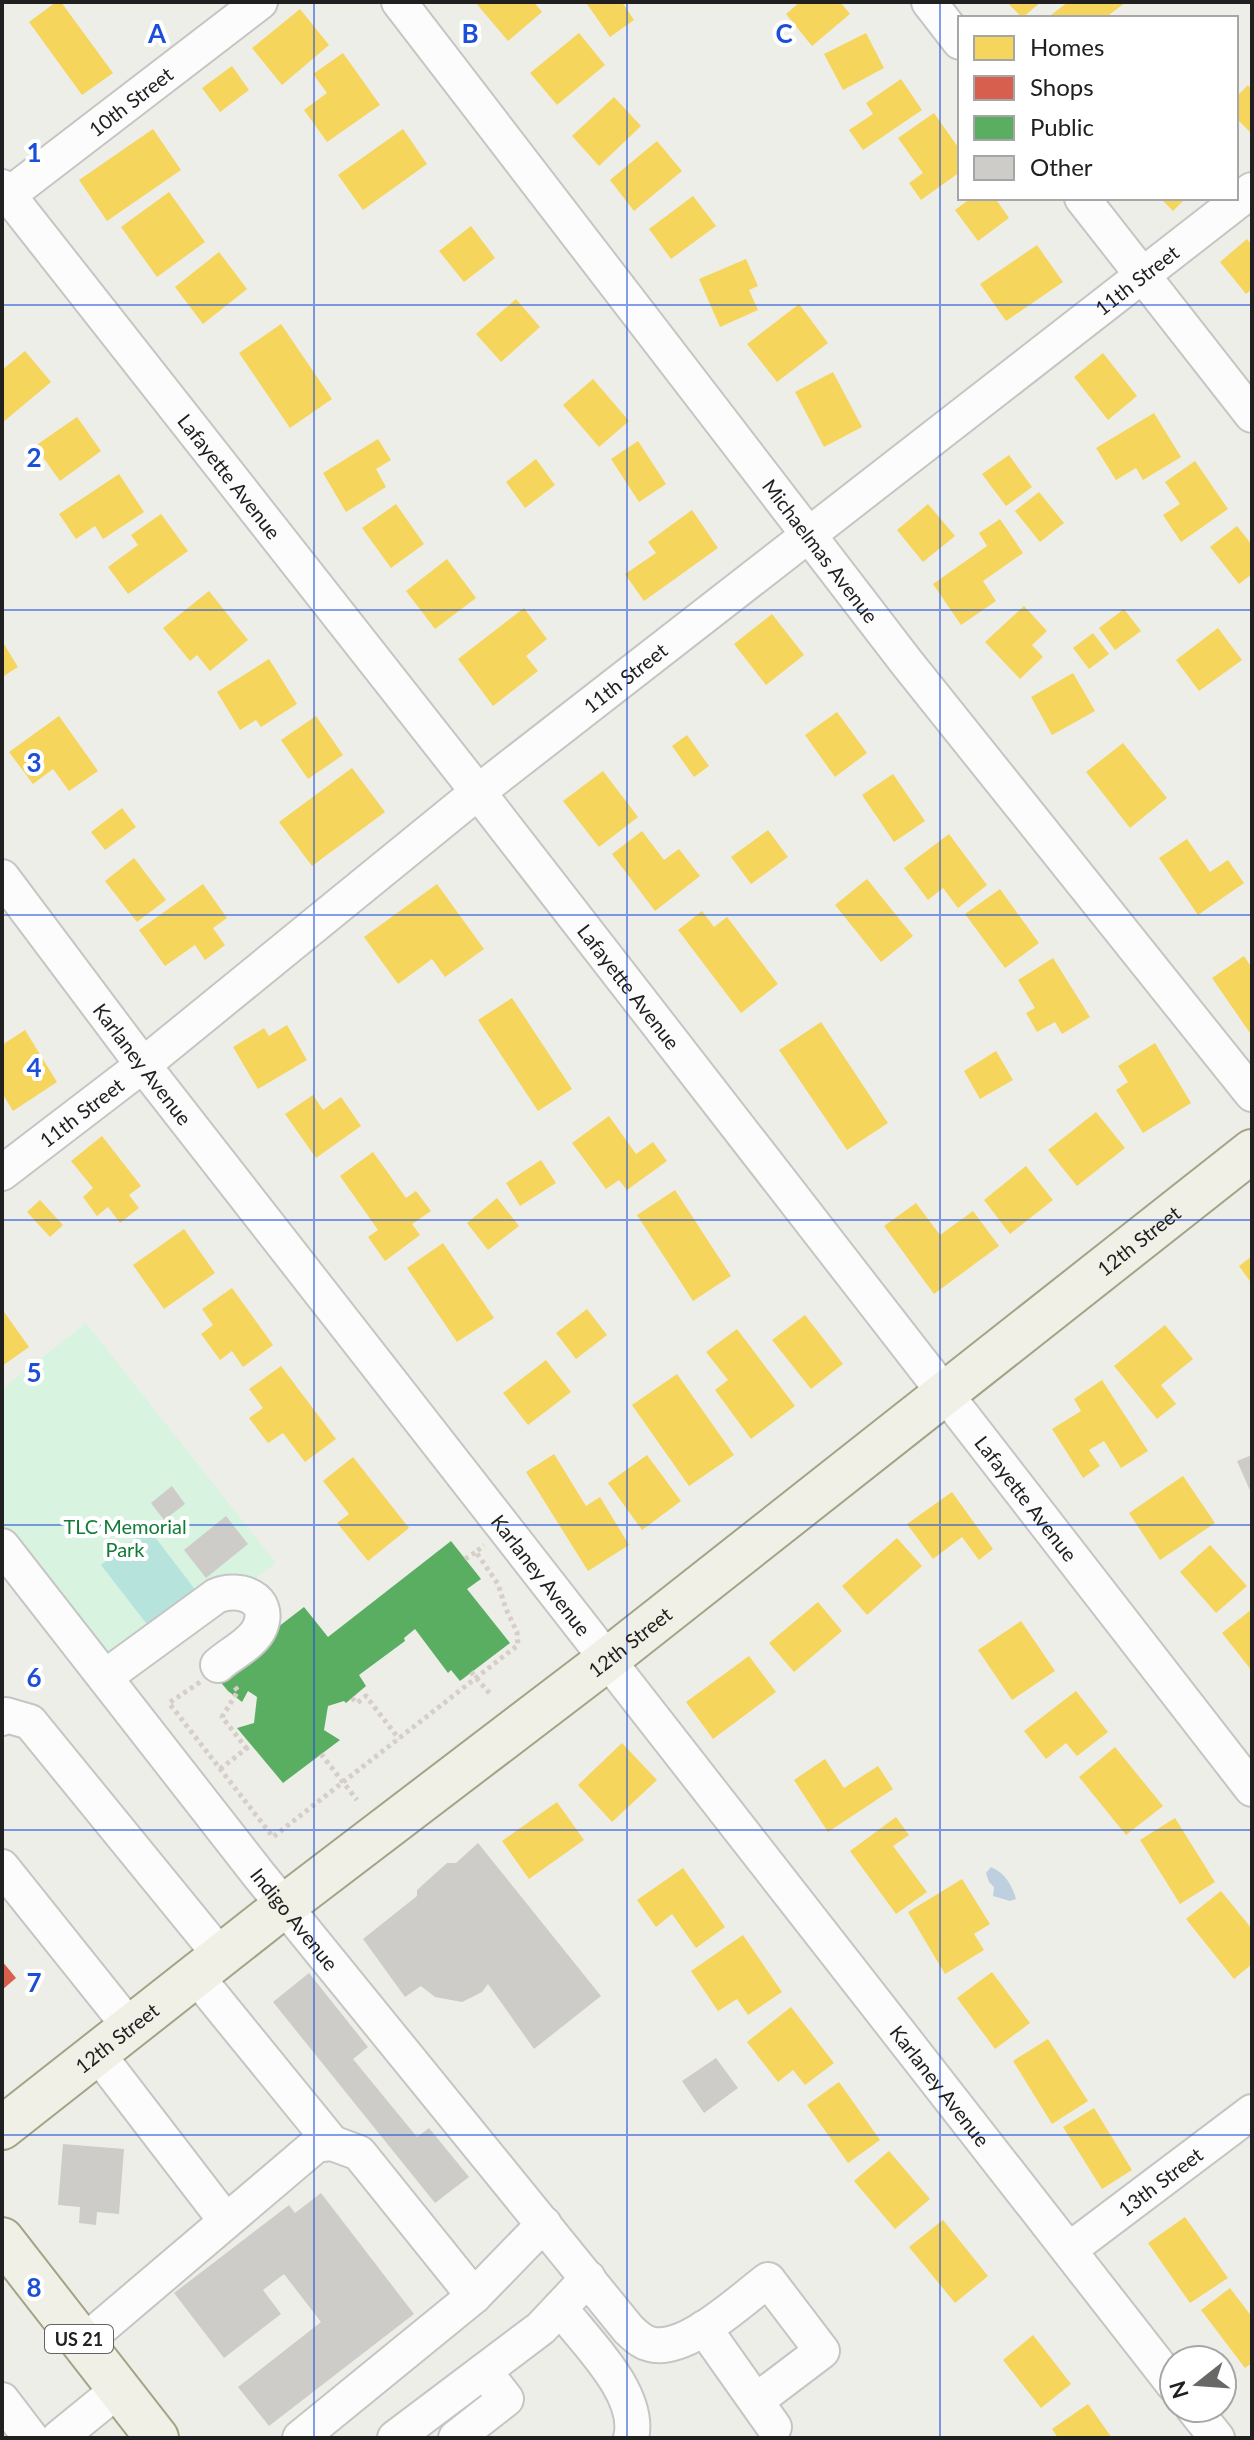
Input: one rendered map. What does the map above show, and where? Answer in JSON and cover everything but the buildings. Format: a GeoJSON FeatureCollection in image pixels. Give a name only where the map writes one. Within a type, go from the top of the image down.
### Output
{"type":"FeatureCollection","features":[{"type":"Feature","properties":{"kind":"main road","name":"12th Street"},"geometry":{"type":"LineString","coordinates":[[2,2128],[284,1906],[608,1659],[1252,1151]]}},
{"type":"Feature","properties":{"kind":"main road","name":"US 21"},"geometry":{"type":"LineString","coordinates":[[2,2239],[157,2438]]}},
{"type":"Feature","properties":{"kind":"street","name":"10th Street"},"geometry":{"type":"LineString","coordinates":[[4,194],[260,2]]}},
{"type":"Feature","properties":{"kind":"street","name":"Michaelmas Avenue"},"geometry":{"type":"LineString","coordinates":[[399,2],[917,675],[1252,1094]]}},
{"type":"Feature","properties":{"kind":"street"},"geometry":{"type":"LineString","coordinates":[[929,2],[958,39]]}},
{"type":"Feature","properties":{"kind":"street","name":"11th Street"},"geometry":{"type":"LineString","coordinates":[[2,1173],[143,1065],[478,792],[1252,190]]}},
{"type":"Feature","properties":{"kind":"street","name":"Lafayette Avenue"},"geometry":{"type":"LineString","coordinates":[[4,194],[478,792],[1252,1789]]}},
{"type":"Feature","properties":{"kind":"street"},"geometry":{"type":"LineString","coordinates":[[1084,200],[1252,415]]}},
{"type":"Feature","properties":{"kind":"street","name":"Karlaney Avenue"},"geometry":{"type":"LineString","coordinates":[[2,877],[143,1065],[1158,2364]]}},
{"type":"Feature","properties":{"kind":"street","name":"Indigo Avenue"},"geometry":{"type":"LineString","coordinates":[[2,1546],[284,1906],[629,2330],[647,2343],[678,2342],[704,2328],[768,2280],[822,2351],[765,2414],[704,2328]]}},
{"type":"Feature","properties":{"kind":"street"},"geometry":{"type":"LineString","coordinates":[[105,1677],[216,1596],[232,1590],[243,1592],[258,1605],[263,1615],[261,1626],[248,1643],[218,1665]]}},
{"type":"Feature","properties":{"kind":"street"},"geometry":{"type":"LineString","coordinates":[[2,1718],[6,1715],[30,1722],[209,1966],[332,2143]]}},
{"type":"Feature","properties":{"kind":"street"},"geometry":{"type":"LineString","coordinates":[[2,1867],[130,2027]]}},
{"type":"Feature","properties":{"kind":"street"},"geometry":{"type":"LineString","coordinates":[[97,2053],[226,2221]]}},
{"type":"Feature","properties":{"kind":"street","name":"13th Street"},"geometry":{"type":"LineString","coordinates":[[1069,2250],[1252,2112]]}},
{"type":"Feature","properties":{"kind":"street"},"geometry":{"type":"LineString","coordinates":[[83,2343],[310,2148],[332,2143],[359,2153],[474,2296]]}},
{"type":"Feature","properties":{"kind":"street"},"geometry":{"type":"LineString","coordinates":[[300,2438],[474,2296],[544,2224]]}},
{"type":"Feature","properties":{"kind":"street"},"geometry":{"type":"LineString","coordinates":[[418,2431],[484,2371],[541,2328],[590,2281]]}},
{"type":"Feature","properties":{"kind":"street"},"geometry":{"type":"LineString","coordinates":[[560,2308],[622,2387],[632,2411],[631,2438]]}},
{"type":"Feature","properties":{"kind":"street"},"geometry":{"type":"LineString","coordinates":[[456,2438],[506,2399],[484,2371]]}},
{"type":"Feature","properties":{"kind":"street"},"geometry":{"type":"LineString","coordinates":[[59,2438],[119,2389]]}},
{"type":"Feature","properties":{"kind":"street"},"geometry":{"type":"LineString","coordinates":[[2,2400],[31,2438]]}},
{"type":"Feature","properties":{"kind":"path"},"geometry":{"type":"LineString","coordinates":[[465,1559],[506,1528]]}},
{"type":"Feature","properties":{"kind":"path"},"geometry":{"type":"LineString","coordinates":[[220,1769],[249,1747],[222,1717],[238,1691],[218,1665],[213,1673],[169,1703],[220,1769],[273,1837],[514,1649],[520,1639],[498,1584],[476,1552]]}},
{"type":"Feature","properties":{"kind":"path"},"geometry":{"type":"LineString","coordinates":[[471,1672],[492,1696]]}},
{"type":"Feature","properties":{"kind":"path"},"geometry":{"type":"LineString","coordinates":[[352,1698],[357,1703],[366,1696],[399,1739]]}},
{"type":"Feature","properties":{"kind":"path"},"geometry":{"type":"LineString","coordinates":[[321,1754],[357,1800]]}},
{"type":"Feature","properties":{"kind":"green space","name":"TLC Memorial Park"},"geometry":{"type":"Polygon","coordinates":[[[86,1323],[276,1563],[113,1688],[2,1546],[2,1389],[86,1323]]]}},
{"type":"Feature","properties":{"kind":"shaded area"},"geometry":{"type":"Polygon","coordinates":[[[148,1528],[200,1596],[153,1632],[101,1565],[148,1528]]]}},
{"type":"Feature","properties":{"kind":"shaded area"},"geometry":{"type":"Polygon","coordinates":[[[991,1867],[1007,1880],[1016,1899],[1010,1901],[993,1896],[994,1887],[986,1873],[991,1867]]]}}]}
